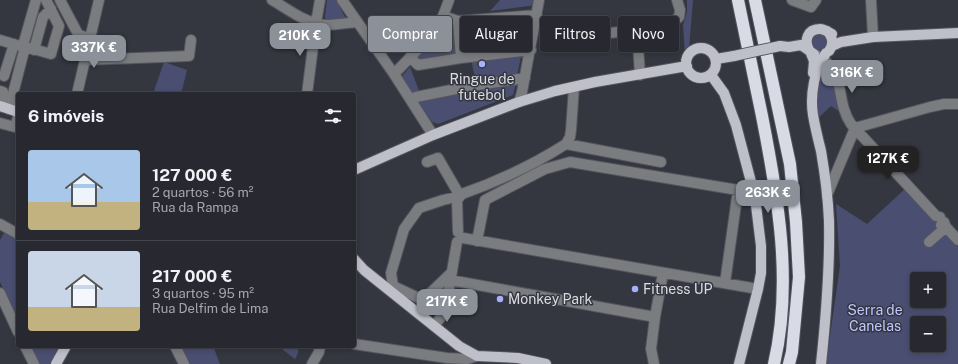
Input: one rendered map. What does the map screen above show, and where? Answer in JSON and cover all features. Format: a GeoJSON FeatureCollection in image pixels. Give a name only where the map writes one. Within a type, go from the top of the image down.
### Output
{"type":"FeatureCollection","features":[{"type":"Feature","properties":{"kind":"highway"},"geometry":{"type":"LineString","coordinates":[[738,0],[771,166],[781,244],[782,294],[774,364]]}},
{"type":"Feature","properties":{"kind":"highway"},"geometry":{"type":"LineString","coordinates":[[755,0],[790,164],[796,222],[798,277],[792,352],[789,364]]}},
{"type":"Feature","properties":{"kind":"main road"},"geometry":{"type":"LineString","coordinates":[[716,59],[780,46],[802,39],[817,29],[822,29],[841,37],[859,38],[958,33]]}},
{"type":"Feature","properties":{"kind":"main road"},"geometry":{"type":"LineString","coordinates":[[827,32],[832,38],[814,61],[809,109],[810,122],[821,172],[829,247]]}},
{"type":"Feature","properties":{"kind":"main road"},"geometry":{"type":"LineString","coordinates":[[808,35],[806,43],[821,52]]}},
{"type":"Feature","properties":{"kind":"main road"},"geometry":{"type":"LineString","coordinates":[[780,46],[789,47],[801,45],[821,52],[841,42],[859,38]]}},
{"type":"Feature","properties":{"kind":"main road"},"geometry":{"type":"LineString","coordinates":[[701,48],[710,51],[716,59],[715,69],[711,75],[704,78],[695,77],[686,66],[688,56],[692,52],[701,48]]}},
{"type":"Feature","properties":{"kind":"main road"},"geometry":{"type":"LineString","coordinates":[[820,364],[825,330],[829,221],[827,195],[812,106],[815,80],[821,52]]}},
{"type":"Feature","properties":{"kind":"main road"},"geometry":{"type":"LineString","coordinates":[[356,169],[433,136],[519,102],[574,87],[686,66]]}},
{"type":"Feature","properties":{"kind":"main road"},"geometry":{"type":"LineString","coordinates":[[711,75],[724,92],[736,125],[755,197],[761,246],[761,273],[758,289],[738,364]]}},
{"type":"Feature","properties":{"kind":"main road"},"geometry":{"type":"LineString","coordinates":[[356,261],[364,270],[459,346],[477,356],[518,358],[546,364]]}},
{"type":"Feature","properties":{"kind":"main road"},"geometry":{"type":"LineString","coordinates":[[56,364],[65,348]]}},
{"type":"Feature","properties":{"kind":"street"},"geometry":{"type":"LineString","coordinates":[[8,108],[16,80],[21,46],[36,0]]}},
{"type":"Feature","properties":{"kind":"street"},"geometry":{"type":"LineString","coordinates":[[60,0],[78,34],[89,39]]}},
{"type":"Feature","properties":{"kind":"street"},"geometry":{"type":"LineString","coordinates":[[77,92],[98,0]]}},
{"type":"Feature","properties":{"kind":"street"},"geometry":{"type":"LineString","coordinates":[[272,0],[307,20],[316,23],[325,25],[357,22]]}},
{"type":"Feature","properties":{"kind":"street"},"geometry":{"type":"LineString","coordinates":[[307,92],[320,0]]}},
{"type":"Feature","properties":{"kind":"street"},"geometry":{"type":"LineString","coordinates":[[342,0],[394,74],[433,136]]}},
{"type":"Feature","properties":{"kind":"street"},"geometry":{"type":"LineString","coordinates":[[443,16],[449,0]]}},
{"type":"Feature","properties":{"kind":"street"},"geometry":{"type":"LineString","coordinates":[[532,44],[539,0]]}},
{"type":"Feature","properties":{"kind":"street"},"geometry":{"type":"LineString","coordinates":[[677,0],[680,10],[679,17]]}},
{"type":"Feature","properties":{"kind":"street"},"geometry":{"type":"LineString","coordinates":[[792,0],[811,7],[816,0]]}},
{"type":"Feature","properties":{"kind":"street"},"geometry":{"type":"LineString","coordinates":[[871,0],[873,37]]}},
{"type":"Feature","properties":{"kind":"street"},"geometry":{"type":"LineString","coordinates":[[0,40],[51,54],[58,26],[49,5]]}},
{"type":"Feature","properties":{"kind":"street"},"geometry":{"type":"LineString","coordinates":[[34,50],[43,17],[49,5]]}},
{"type":"Feature","properties":{"kind":"street"},"geometry":{"type":"LineString","coordinates":[[452,19],[458,21],[537,15]]}},
{"type":"Feature","properties":{"kind":"street"},"geometry":{"type":"LineString","coordinates":[[458,21],[461,58]]}},
{"type":"Feature","properties":{"kind":"street"},"geometry":{"type":"LineString","coordinates":[[85,60],[189,56],[191,40]]}},
{"type":"Feature","properties":{"kind":"street"},"geometry":{"type":"LineString","coordinates":[[16,80],[2,79],[21,46]]}},
{"type":"Feature","properties":{"kind":"street"},"geometry":{"type":"LineString","coordinates":[[394,74],[415,52]]}},
{"type":"Feature","properties":{"kind":"street"},"geometry":{"type":"LineString","coordinates":[[410,57],[418,65],[514,52]]}},
{"type":"Feature","properties":{"kind":"street"},"geometry":{"type":"LineString","coordinates":[[519,102],[531,52]]}},
{"type":"Feature","properties":{"kind":"street"},"geometry":{"type":"LineString","coordinates":[[638,52],[640,75]]}},
{"type":"Feature","properties":{"kind":"street"},"geometry":{"type":"LineString","coordinates":[[821,52],[837,77],[844,111],[847,117],[958,240]]}},
{"type":"Feature","properties":{"kind":"street"},"geometry":{"type":"LineString","coordinates":[[416,97],[471,86],[525,78]]}},
{"type":"Feature","properties":{"kind":"street"},"geometry":{"type":"LineString","coordinates":[[451,276],[423,300],[393,286],[391,272],[404,229],[420,208],[460,196],[513,174],[566,144],[570,137],[571,130],[574,87]]}},
{"type":"Feature","properties":{"kind":"street"},"geometry":{"type":"LineString","coordinates":[[0,91],[3,92],[8,108]]}},
{"type":"Feature","properties":{"kind":"street"},"geometry":{"type":"LineString","coordinates":[[856,128],[930,107],[944,104],[958,104]]}},
{"type":"Feature","properties":{"kind":"street"},"geometry":{"type":"LineString","coordinates":[[0,123],[14,127],[16,122]]}},
{"type":"Feature","properties":{"kind":"street"},"geometry":{"type":"LineString","coordinates":[[827,195],[856,128]]}},
{"type":"Feature","properties":{"kind":"street"},"geometry":{"type":"LineString","coordinates":[[566,144],[661,162]]}},
{"type":"Feature","properties":{"kind":"street"},"geometry":{"type":"LineString","coordinates":[[427,162],[438,158],[460,196]]}},
{"type":"Feature","properties":{"kind":"street"},"geometry":{"type":"LineString","coordinates":[[477,241],[485,200],[545,169],[570,162],[738,190],[725,283]]}},
{"type":"Feature","properties":{"kind":"street"},"geometry":{"type":"LineString","coordinates":[[434,326],[444,312],[459,238],[457,200],[460,196]]}},
{"type":"Feature","properties":{"kind":"street"},"geometry":{"type":"LineString","coordinates":[[929,242],[940,221]]}},
{"type":"Feature","properties":{"kind":"street"},"geometry":{"type":"LineString","coordinates":[[0,224],[16,233]]}},
{"type":"Feature","properties":{"kind":"street"},"geometry":{"type":"LineString","coordinates":[[459,238],[758,289]]}},
{"type":"Feature","properties":{"kind":"street"},"geometry":{"type":"LineString","coordinates":[[654,364],[652,348],[655,317],[663,273]]}},
{"type":"Feature","properties":{"kind":"street"},"geometry":{"type":"LineString","coordinates":[[451,276],[655,317]]}},
{"type":"Feature","properties":{"kind":"street"},"geometry":{"type":"LineString","coordinates":[[0,293],[16,328]]}},
{"type":"Feature","properties":{"kind":"street"},"geometry":{"type":"LineString","coordinates":[[356,344],[451,358],[467,359],[477,356]]}},
{"type":"Feature","properties":{"kind":"street"},"geometry":{"type":"LineString","coordinates":[[451,358],[459,346]]}},
{"type":"Feature","properties":{"kind":"street"},"geometry":{"type":"LineString","coordinates":[[25,348],[34,364]]}},
{"type":"Feature","properties":{"kind":"street"},"geometry":{"type":"LineString","coordinates":[[176,348],[184,364]]}},
{"type":"Feature","properties":{"kind":"street"},"geometry":{"type":"LineString","coordinates":[[312,364],[320,348]]}},
{"type":"Feature","properties":{"kind":"green space"},"geometry":{"type":"Polygon","coordinates":[[[327,0],[336,0],[346,19],[326,20],[327,0]]]}},
{"type":"Feature","properties":{"kind":"green space"},"geometry":{"type":"Polygon","coordinates":[[[500,0],[538,0],[536,5],[490,11],[500,0]]]}},
{"type":"Feature","properties":{"kind":"green space"},"geometry":{"type":"Polygon","coordinates":[[[687,0],[693,0],[689,49],[685,54],[683,25],[687,12],[687,0]]]}},
{"type":"Feature","properties":{"kind":"green space"},"geometry":{"type":"Polygon","coordinates":[[[452,20],[457,22],[459,57],[418,63],[412,58],[417,52],[452,52],[452,20]]]}},
{"type":"Feature","properties":{"kind":"green space"},"geometry":{"type":"Polygon","coordinates":[[[816,34],[822,34],[827,39],[825,48],[822,50],[816,50],[811,45],[811,39],[816,34]]]}},
{"type":"Feature","properties":{"kind":"green space"},"geometry":{"type":"Polygon","coordinates":[[[521,56],[517,76],[477,81],[471,59],[521,56]]]}},
{"type":"Feature","properties":{"kind":"green space"},"geometry":{"type":"Polygon","coordinates":[[[164,62],[187,70],[182,92],[154,92],[164,62]]]}},
{"type":"Feature","properties":{"kind":"green space"},"geometry":{"type":"Polygon","coordinates":[[[821,66],[832,68],[842,113],[831,106],[815,121],[814,98],[821,66]]]}},
{"type":"Feature","properties":{"kind":"green space"},"geometry":{"type":"Polygon","coordinates":[[[410,67],[421,96],[414,96],[402,76],[410,67]]]}},
{"type":"Feature","properties":{"kind":"green space"},"geometry":{"type":"Polygon","coordinates":[[[516,83],[513,95],[438,124],[432,122],[414,98],[516,83]]]}},
{"type":"Feature","properties":{"kind":"green space","name":"Serra de Canelas"},"geometry":{"type":"Polygon","coordinates":[[[906,188],[958,247],[958,364],[826,364],[840,266],[836,204],[867,224],[906,188]]]}},
{"type":"Feature","properties":{"kind":"green space"},"geometry":{"type":"Polygon","coordinates":[[[6,230],[16,235],[16,316],[0,282],[0,240],[6,230]]]}},
{"type":"Feature","properties":{"kind":"green space"},"geometry":{"type":"Polygon","coordinates":[[[32,348],[59,348],[50,364],[39,364],[32,348]]]}},
{"type":"Feature","properties":{"kind":"green space"},"geometry":{"type":"Polygon","coordinates":[[[182,348],[214,348],[220,364],[188,364],[182,348]]]}},
{"type":"Feature","properties":{"kind":"green space"},"geometry":{"type":"Polygon","coordinates":[[[281,348],[298,348],[298,353],[295,359],[281,348]]]}},
{"type":"Feature","properties":{"kind":"place","name":"Ringue de futebol"},"geometry":{"type":"Point","coordinates":[482,64]}},
{"type":"Feature","properties":{"kind":"place","name":"Fitness UP"},"geometry":{"type":"Point","coordinates":[635,289]}},
{"type":"Feature","properties":{"kind":"place","name":"Monkey Park"},"geometry":{"type":"Point","coordinates":[500,299]}}]}
